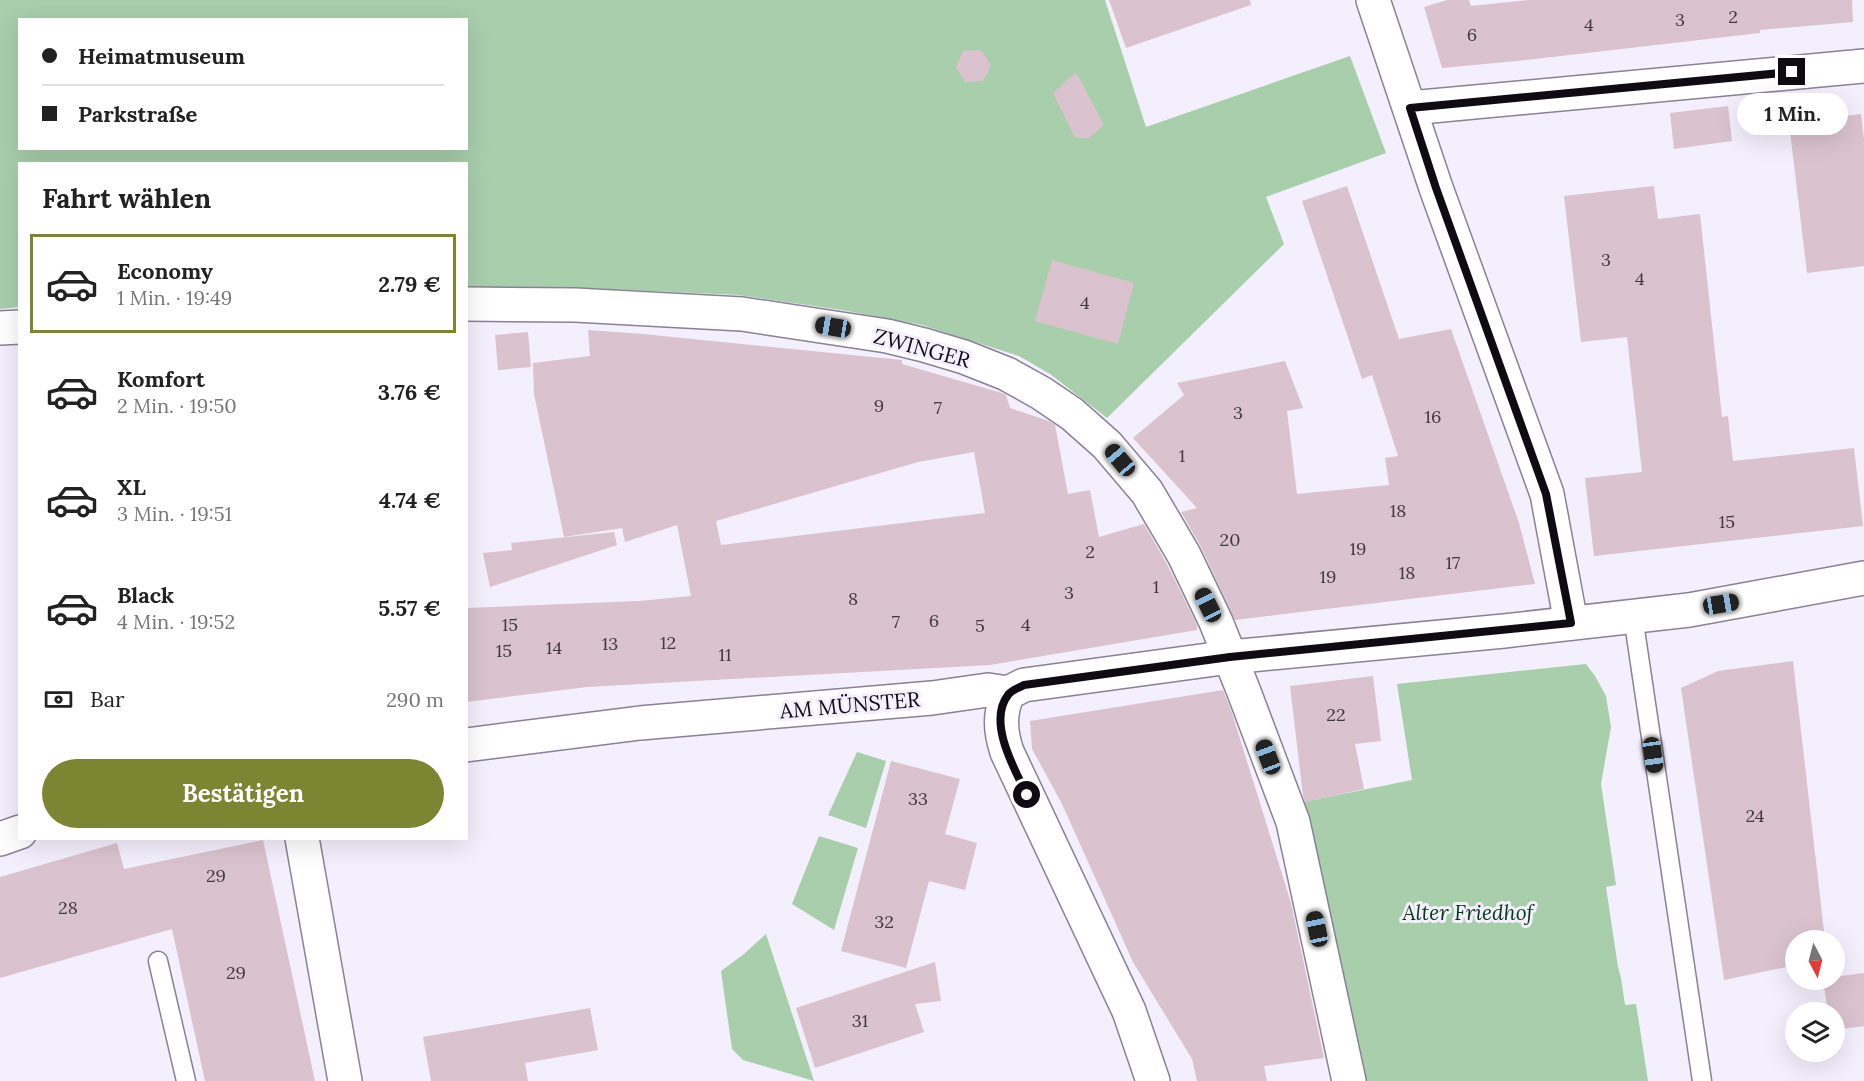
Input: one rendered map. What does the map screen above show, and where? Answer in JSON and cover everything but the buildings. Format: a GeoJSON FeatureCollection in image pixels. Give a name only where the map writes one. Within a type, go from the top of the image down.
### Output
{"type":"FeatureCollection","features":[{"type":"Feature","properties":{"kind":"street"},"geometry":{"type":"LineString","coordinates":[[1373,0],[1436,188],[1546,494],[1571,623]]}},
{"type":"Feature","properties":{"kind":"street"},"geometry":{"type":"LineString","coordinates":[[1410,108],[1864,66]]}},
{"type":"Feature","properties":{"kind":"street","name":"ZWINGER"},"geometry":{"type":"LineString","coordinates":[[468,304],[575,305],[742,314],[887,336],[954,354],[1007,374],[1072,414],[1107,445],[1147,492],[1184,555],[1216,622],[1293,822],[1349,1081]]}},
{"type":"Feature","properties":{"kind":"street"},"geometry":{"type":"LineString","coordinates":[[0,328],[18,327]]}},
{"type":"Feature","properties":{"kind":"street","name":"AM MÜNSTER"},"geometry":{"type":"LineString","coordinates":[[468,745],[640,723],[932,698],[988,690],[1008,693],[1024,685],[1230,657],[1571,623],[1718,605],[1864,578]]}},
{"type":"Feature","properties":{"kind":"street"},"geometry":{"type":"LineString","coordinates":[[1008,693],[1002,707],[1001,723],[1002,738],[1007,752],[1129,1011],[1153,1081]]}},
{"type":"Feature","properties":{"kind":"street"},"geometry":{"type":"LineString","coordinates":[[0,838],[18,833]]}},
{"type":"Feature","properties":{"kind":"street"},"geometry":{"type":"LineString","coordinates":[[302,840],[345,1081]]}},
{"type":"Feature","properties":{"kind":"lane"},"geometry":{"type":"LineString","coordinates":[[1633,616],[1702,1081]]}},
{"type":"Feature","properties":{"kind":"lane"},"geometry":{"type":"LineString","coordinates":[[158,961],[186,1081]]}},
{"type":"Feature","properties":{"kind":"green space"},"geometry":{"type":"Polygon","coordinates":[[[0,0],[1105,0],[1146,127],[1350,56],[1386,153],[1266,197],[1284,244],[1107,418],[1050,374],[1019,356],[922,325],[842,310],[738,295],[588,288],[468,287],[468,162],[18,162],[18,307],[0,309],[0,0]]]}},
{"type":"Feature","properties":{"kind":"green space","name":"Alter Friedhof"},"geometry":{"type":"Polygon","coordinates":[[[1586,664],[1606,696],[1611,727],[1601,784],[1616,885],[1606,887],[1625,1005],[1636,1004],[1648,1081],[1365,1081],[1327,926],[1293,804],[1412,780],[1397,684],[1586,664]]]}},
{"type":"Feature","properties":{"kind":"green space"},"geometry":{"type":"Polygon","coordinates":[[[857,752],[886,761],[866,828],[828,815],[857,752]]]}},
{"type":"Feature","properties":{"kind":"green space"},"geometry":{"type":"Polygon","coordinates":[[[819,836],[858,848],[834,930],[792,904],[819,836]]]}},
{"type":"Feature","properties":{"kind":"green space"},"geometry":{"type":"Polygon","coordinates":[[[766,934],[814,1081],[743,1060],[732,1049],[721,971],[766,934]]]}},
{"type":"Feature","properties":{"kind":"route"},"geometry":{"type":"LineString","coordinates":[[1027,795],[1007,752],[1002,738],[1001,723],[1002,707],[1008,693],[1024,685],[1230,657],[1571,623],[1546,494],[1436,188],[1410,108],[1792,72]]}}]}
